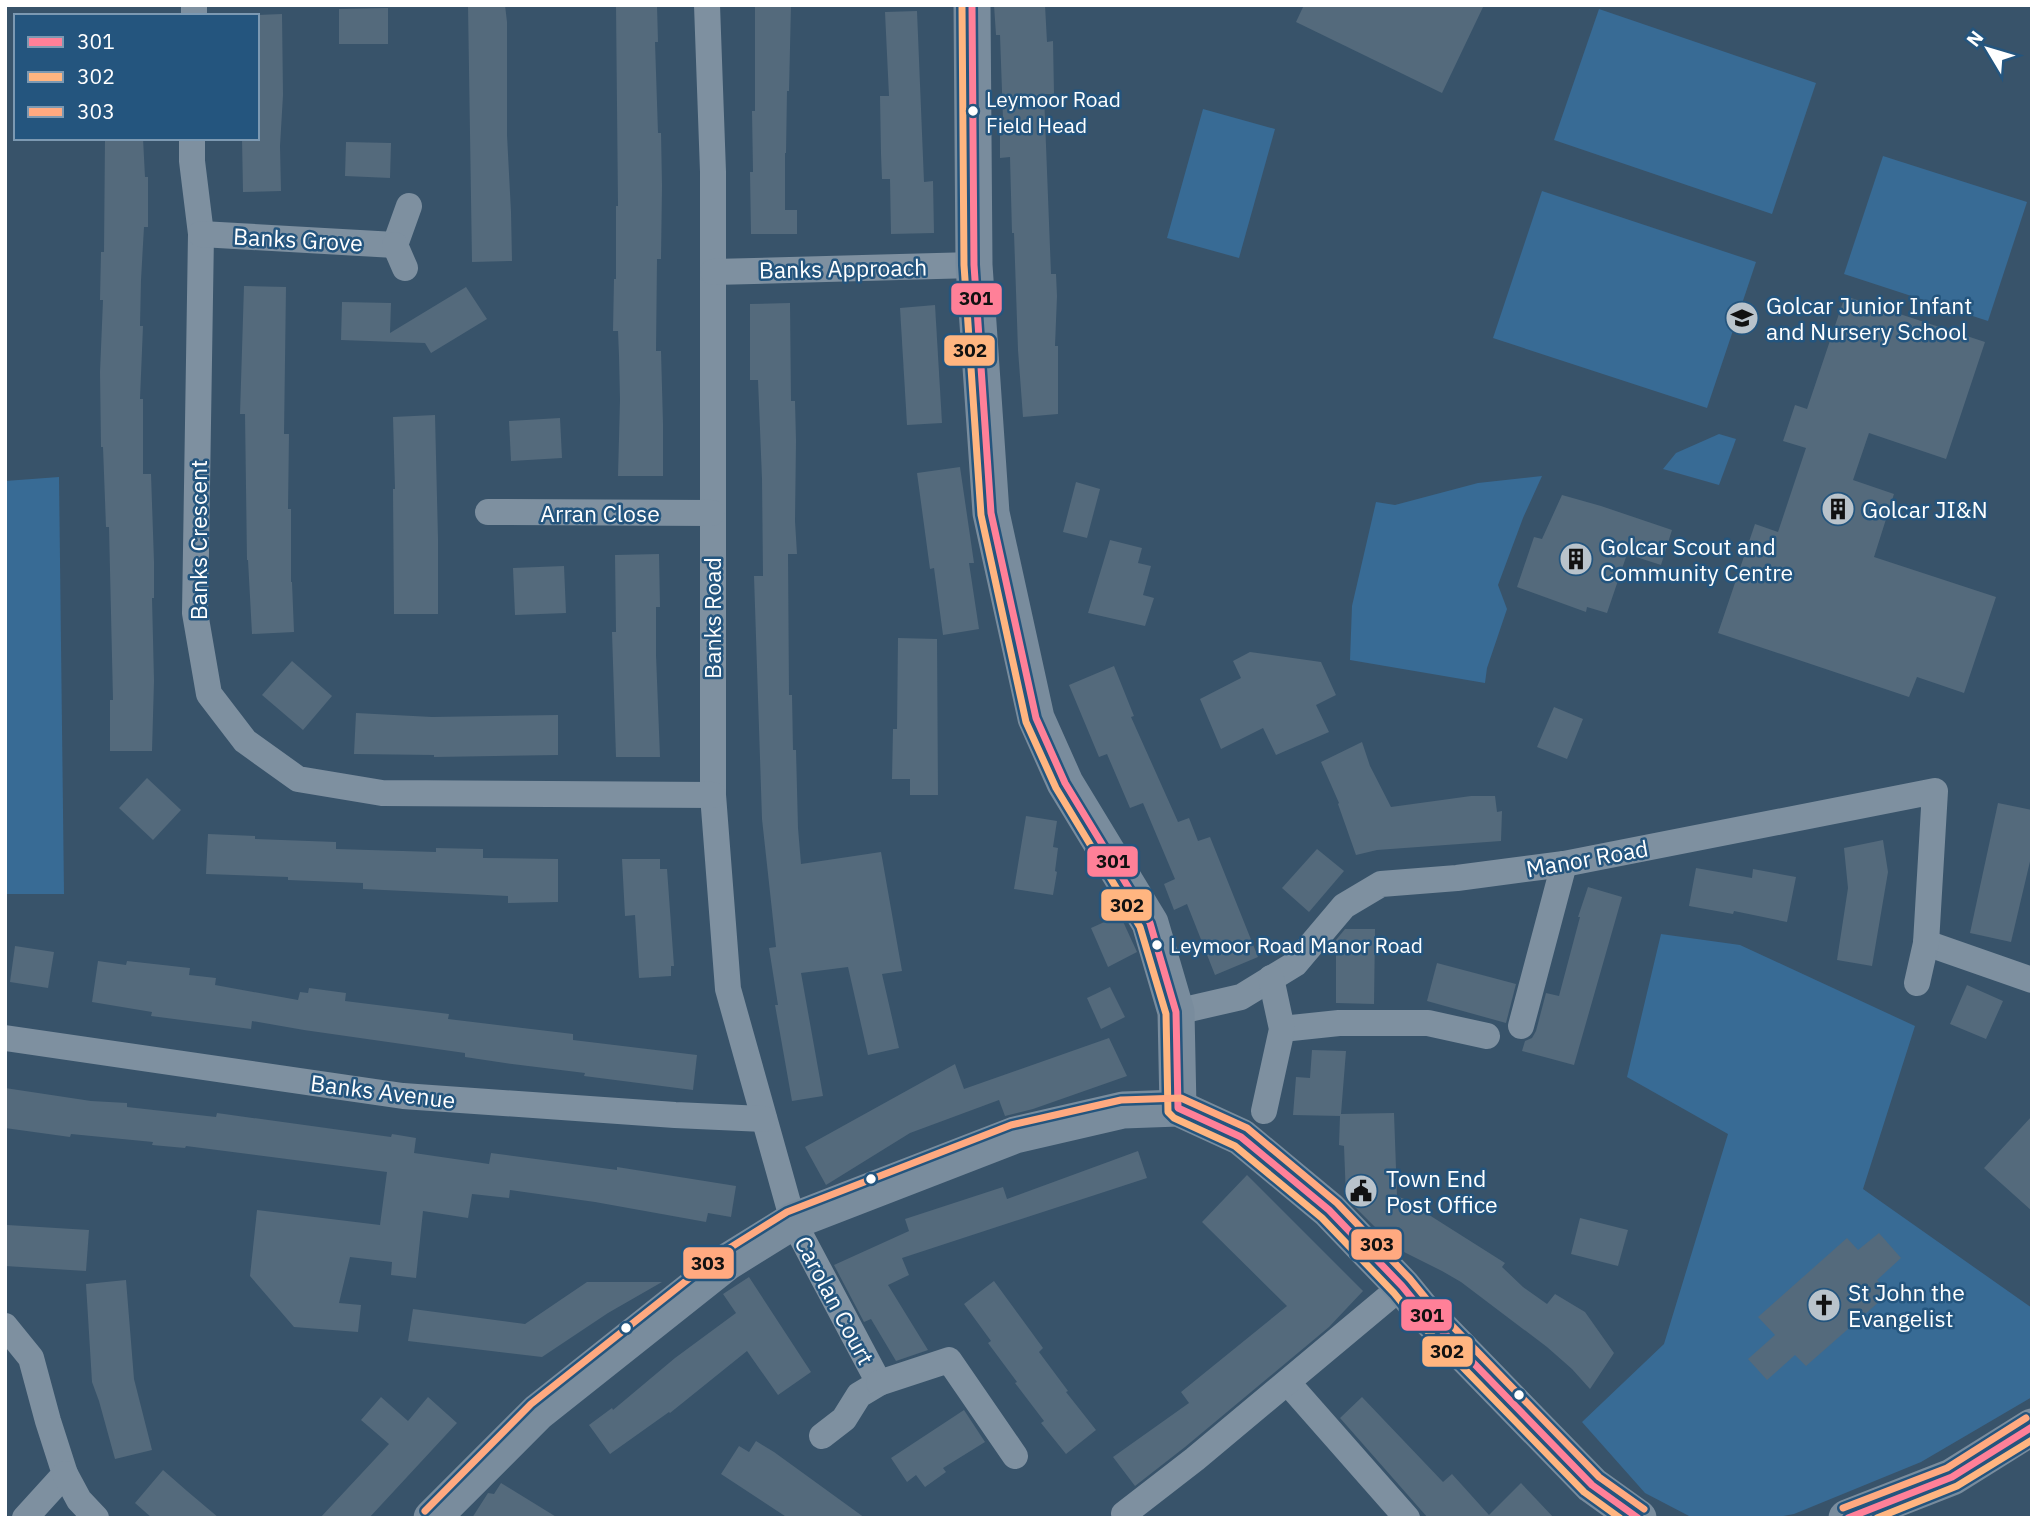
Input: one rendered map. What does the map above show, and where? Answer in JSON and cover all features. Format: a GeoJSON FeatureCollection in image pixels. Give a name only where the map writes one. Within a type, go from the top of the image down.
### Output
{"type":"FeatureCollection","features":[{"type":"Feature","properties":{"kind":"street","name":"Banks Road"},"geometry":{"type":"LineString","coordinates":[[707,5],[713,172],[713,795],[727,989],[793,1220]]}},
{"type":"Feature","properties":{"kind":"street"},"geometry":{"type":"LineString","coordinates":[[972,5],[974,265],[992,513],[1036,718],[1065,783],[1150,923],[1176,1012],[1178,1108]]}},
{"type":"Feature","properties":{"kind":"street","name":"Banks Crescent"},"geometry":{"type":"LineString","coordinates":[[192,140],[201,234],[195,613],[209,695],[245,741],[298,779],[382,793],[713,795]]}},
{"type":"Feature","properties":{"kind":"street","name":"Banks Grove"},"geometry":{"type":"LineString","coordinates":[[201,234],[400,257],[409,206]]}},
{"type":"Feature","properties":{"kind":"street","name":"Banks Approach"},"geometry":{"type":"LineString","coordinates":[[713,272],[974,265]]}},
{"type":"Feature","properties":{"kind":"street","name":"Arran Close"},"geometry":{"type":"LineString","coordinates":[[488,512],[712,513]]}},
{"type":"Feature","properties":{"kind":"street","name":"Manor Road"},"geometry":{"type":"LineString","coordinates":[[1176,1012],[1241,997],[1295,964],[1345,905],[1381,884],[1457,878],[1564,864],[1935,791],[1926,943]]}},
{"type":"Feature","properties":{"kind":"street"},"geometry":{"type":"LineString","coordinates":[[1521,1026],[1564,864]]}},
{"type":"Feature","properties":{"kind":"street"},"geometry":{"type":"LineString","coordinates":[[1917,983],[1926,943],[2032,980]]}},
{"type":"Feature","properties":{"kind":"street"},"geometry":{"type":"LineString","coordinates":[[1264,1111],[1282,1029],[1271,978]]}},
{"type":"Feature","properties":{"kind":"street"},"geometry":{"type":"LineString","coordinates":[[1282,1029],[1339,1023],[1428,1023],[1487,1036]]}},
{"type":"Feature","properties":{"kind":"street","name":"Banks Avenue"},"geometry":{"type":"LineString","coordinates":[[5,1038],[403,1096],[764,1119]]}},
{"type":"Feature","properties":{"kind":"street"},"geometry":{"type":"LineString","coordinates":[[432,1518],[538,1412],[727,1262],[793,1220],[1015,1135],[1123,1110],[1178,1108],[1241,1137],[1329,1210],[1592,1485],[1638,1518]]}},
{"type":"Feature","properties":{"kind":"street","name":"Carolan Court"},"geometry":{"type":"LineString","coordinates":[[793,1220],[879,1383],[859,1395],[844,1419],[822,1437]]}},
{"type":"Feature","properties":{"kind":"street"},"geometry":{"type":"LineString","coordinates":[[1124,1514],[1288,1383],[1402,1286]]}},
{"type":"Feature","properties":{"kind":"street"},"geometry":{"type":"LineString","coordinates":[[5,1326],[31,1358],[65,1474],[79,1500],[96,1518]]}},
{"type":"Feature","properties":{"kind":"street"},"geometry":{"type":"LineString","coordinates":[[879,1383],[949,1360],[1015,1456]]}},
{"type":"Feature","properties":{"kind":"street"},"geometry":{"type":"LineString","coordinates":[[1288,1383],[1407,1518]]}},
{"type":"Feature","properties":{"kind":"street"},"geometry":{"type":"LineString","coordinates":[[1847,1518],[1952,1477],[2032,1427]]}},
{"type":"Feature","properties":{"kind":"street"},"geometry":{"type":"LineString","coordinates":[[24,1518],[65,1474]]}},
{"type":"Feature","properties":{"kind":"shaded area"},"geometry":{"type":"Polygon","coordinates":[[[1599,9],[1816,83],[1772,214],[1554,140],[1599,9]]]}},
{"type":"Feature","properties":{"kind":"shaded area"},"geometry":{"type":"Polygon","coordinates":[[[1203,109],[1275,129],[1239,258],[1167,238],[1203,109]]]}},
{"type":"Feature","properties":{"kind":"shaded area"},"geometry":{"type":"Polygon","coordinates":[[[1883,156],[2027,202],[1988,321],[1844,274],[1883,156]]]}},
{"type":"Feature","properties":{"kind":"shaded area"},"geometry":{"type":"Polygon","coordinates":[[[1542,191],[1756,262],[1707,408],[1493,338],[1542,191]]]}},
{"type":"Feature","properties":{"kind":"shaded area"},"geometry":{"type":"Polygon","coordinates":[[[1719,434],[1736,439],[1719,485],[1663,469],[1676,453],[1719,434]]]}},
{"type":"Feature","properties":{"kind":"shaded area"},"geometry":{"type":"Polygon","coordinates":[[[1542,476],[1498,585],[1507,609],[1487,668],[1485,683],[1350,660],[1352,606],[1376,502],[1395,505],[1478,483],[1542,476]]]}},
{"type":"Feature","properties":{"kind":"shaded area"},"geometry":{"type":"Polygon","coordinates":[[[59,477],[64,894],[5,894],[5,481],[59,477]]]}},
{"type":"Feature","properties":{"kind":"shaded area"},"geometry":{"type":"Polygon","coordinates":[[[1661,934],[1740,945],[1915,1026],[1863,1189],[2032,1308],[2032,1397],[1921,1462],[1794,1514],[1772,1518],[1691,1517],[1645,1493],[1582,1422],[1664,1344],[1728,1134],[1627,1077],[1661,934]]]}},
{"type":"Feature","properties":{"kind":"building"},"geometry":{"type":"Polygon","coordinates":[[[468,5],[505,5],[512,261],[472,262],[468,5]]]}},
{"type":"Feature","properties":{"kind":"building"},"geometry":{"type":"Polygon","coordinates":[[[616,5],[657,5],[658,42],[655,42],[662,186],[661,259],[657,259],[656,351],[661,351],[663,476],[618,476],[619,356],[618,331],[613,331],[618,206],[616,5]]]}},
{"type":"Feature","properties":{"kind":"building"},"geometry":{"type":"Polygon","coordinates":[[[755,5],[791,5],[785,210],[797,210],[797,234],[751,234],[755,5]]]}},
{"type":"Feature","properties":{"kind":"building"},"geometry":{"type":"Polygon","coordinates":[[[994,5],[1045,5],[1047,42],[1053,41],[1054,94],[1044,94],[1051,274],[1056,274],[1057,296],[1055,346],[1058,346],[1058,414],[1023,417],[1010,157],[1000,158],[1000,119],[1003,119],[1000,35],[996,35],[994,5]]]}},
{"type":"Feature","properties":{"kind":"building"},"geometry":{"type":"Polygon","coordinates":[[[1304,5],[1484,5],[1442,93],[1296,22],[1304,5]]]}},
{"type":"Feature","properties":{"kind":"building"},"geometry":{"type":"Polygon","coordinates":[[[388,8],[388,44],[339,44],[339,9],[388,8]]]}},
{"type":"Feature","properties":{"kind":"building"},"geometry":{"type":"Polygon","coordinates":[[[917,11],[924,182],[933,181],[934,233],[891,234],[890,179],[882,179],[881,154],[880,96],[889,96],[885,12],[917,11]]]}},
{"type":"Feature","properties":{"kind":"building"},"geometry":{"type":"Polygon","coordinates":[[[282,14],[281,191],[243,192],[242,140],[259,140],[259,15],[282,14]]]}},
{"type":"Feature","properties":{"kind":"building"},"geometry":{"type":"Polygon","coordinates":[[[105,140],[143,140],[145,177],[148,177],[148,227],[144,227],[141,280],[140,326],[143,326],[140,399],[143,399],[143,474],[151,474],[154,562],[152,751],[110,751],[110,700],[113,700],[109,527],[106,527],[101,447],[100,372],[103,300],[100,300],[101,252],[104,252],[105,140]]]}},
{"type":"Feature","properties":{"kind":"building"},"geometry":{"type":"Polygon","coordinates":[[[346,142],[391,143],[390,178],[345,176],[346,142]]]}},
{"type":"Feature","properties":{"kind":"building"},"geometry":{"type":"Polygon","coordinates":[[[244,286],[286,287],[284,434],[289,434],[288,509],[291,509],[294,632],[252,634],[247,560],[245,414],[240,414],[244,286]]]}},
{"type":"Feature","properties":{"kind":"building"},"geometry":{"type":"Polygon","coordinates":[[[466,287],[487,319],[431,353],[425,343],[341,340],[342,302],[391,303],[390,333],[466,287]]]}},
{"type":"Feature","properties":{"kind":"building","name":"Golcar JI&N"},"geometry":{"type":"Polygon","coordinates":[[[1845,296],[1985,342],[1946,459],[1869,433],[1853,480],[1894,494],[1874,557],[1996,597],[1964,693],[1917,677],[1909,697],[1718,633],[1755,524],[1778,532],[1806,448],[1783,441],[1795,405],[1807,409],[1845,296]]]}},
{"type":"Feature","properties":{"kind":"building"},"geometry":{"type":"Polygon","coordinates":[[[790,303],[791,401],[795,401],[797,554],[788,554],[789,695],[792,695],[793,750],[796,750],[801,864],[881,852],[902,971],[882,974],[899,1048],[868,1055],[848,967],[801,973],[823,1096],[792,1101],[775,1005],[778,1005],[769,948],[776,947],[762,819],[754,576],[763,576],[762,479],[758,380],[750,380],[750,304],[790,303]]]}},
{"type":"Feature","properties":{"kind":"building"},"geometry":{"type":"Polygon","coordinates":[[[935,305],[942,423],[907,425],[900,308],[935,305]]]}},
{"type":"Feature","properties":{"kind":"building"},"geometry":{"type":"Polygon","coordinates":[[[435,415],[438,614],[394,614],[393,417],[435,415]]]}},
{"type":"Feature","properties":{"kind":"building"},"geometry":{"type":"Polygon","coordinates":[[[560,418],[562,458],[511,461],[509,421],[560,418]]]}},
{"type":"Feature","properties":{"kind":"building"},"geometry":{"type":"Polygon","coordinates":[[[960,467],[974,563],[969,563],[979,629],[943,635],[934,568],[930,569],[917,473],[960,467]]]}},
{"type":"Feature","properties":{"kind":"building"},"geometry":{"type":"Polygon","coordinates":[[[1076,482],[1100,489],[1087,538],[1063,532],[1076,482]]]}},
{"type":"Feature","properties":{"kind":"building","name":"Golcar Scout and Community Centre"},"geometry":{"type":"Polygon","coordinates":[[[1562,495],[1672,530],[1661,565],[1627,554],[1607,613],[1587,607],[1586,612],[1517,587],[1534,537],[1542,539],[1562,495]]]}},
{"type":"Feature","properties":{"kind":"building"},"geometry":{"type":"Polygon","coordinates":[[[1110,540],[1142,548],[1138,563],[1151,566],[1143,595],[1154,598],[1145,626],[1088,613],[1110,540]]]}},
{"type":"Feature","properties":{"kind":"building"},"geometry":{"type":"Polygon","coordinates":[[[659,554],[660,607],[656,607],[656,655],[660,757],[616,757],[612,632],[616,632],[615,555],[659,554]]]}},
{"type":"Feature","properties":{"kind":"building"},"geometry":{"type":"Polygon","coordinates":[[[564,566],[566,613],[515,615],[513,568],[564,566]]]}},
{"type":"Feature","properties":{"kind":"building"},"geometry":{"type":"Polygon","coordinates":[[[898,638],[937,639],[938,795],[910,795],[910,779],[892,779],[893,729],[897,729],[898,638]]]}},
{"type":"Feature","properties":{"kind":"building"},"geometry":{"type":"Polygon","coordinates":[[[1250,652],[1321,662],[1336,695],[1316,705],[1329,732],[1276,755],[1263,728],[1221,749],[1200,699],[1241,678],[1233,661],[1250,652]]]}},
{"type":"Feature","properties":{"kind":"building"},"geometry":{"type":"Polygon","coordinates":[[[292,661],[332,696],[303,730],[262,695],[292,661]]]}},
{"type":"Feature","properties":{"kind":"building"},"geometry":{"type":"Polygon","coordinates":[[[1114,666],[1134,716],[1131,717],[1178,822],[1189,818],[1198,841],[1210,837],[1258,957],[1215,975],[1187,904],[1174,910],[1164,884],[1175,879],[1143,803],[1130,808],[1107,754],[1099,757],[1069,685],[1114,666]]]}},
{"type":"Feature","properties":{"kind":"building"},"geometry":{"type":"Polygon","coordinates":[[[1554,707],[1583,719],[1567,759],[1537,747],[1554,707]]]}},
{"type":"Feature","properties":{"kind":"building"},"geometry":{"type":"Polygon","coordinates":[[[356,713],[432,717],[558,715],[558,755],[434,757],[354,754],[356,713]]]}},
{"type":"Feature","properties":{"kind":"building"},"geometry":{"type":"Polygon","coordinates":[[[1362,742],[1370,766],[1391,807],[1471,796],[1495,796],[1497,812],[1502,811],[1501,841],[1377,850],[1356,855],[1339,803],[1321,762],[1362,742]]]}},
{"type":"Feature","properties":{"kind":"building"},"geometry":{"type":"Polygon","coordinates":[[[147,778],[181,810],[153,840],[119,808],[147,778]]]}},
{"type":"Feature","properties":{"kind":"building"},"geometry":{"type":"Polygon","coordinates":[[[1998,803],[2032,810],[2032,853],[2011,942],[1970,933],[1998,803]]]}},
{"type":"Feature","properties":{"kind":"building"},"geometry":{"type":"Polygon","coordinates":[[[1026,816],[1057,821],[1053,847],[1058,848],[1057,872],[1053,895],[1014,889],[1026,816]]]}},
{"type":"Feature","properties":{"kind":"building"},"geometry":{"type":"Polygon","coordinates":[[[208,834],[336,842],[336,849],[436,852],[436,848],[483,849],[483,858],[558,859],[558,902],[508,903],[508,896],[363,889],[363,883],[206,874],[208,834]]]}},
{"type":"Feature","properties":{"kind":"building"},"geometry":{"type":"Polygon","coordinates":[[[1883,840],[1888,872],[1872,966],[1837,960],[1848,888],[1844,848],[1883,840]]]}},
{"type":"Feature","properties":{"kind":"building"},"geometry":{"type":"Polygon","coordinates":[[[1317,849],[1344,871],[1309,912],[1282,888],[1317,849]]]}},
{"type":"Feature","properties":{"kind":"building"},"geometry":{"type":"Polygon","coordinates":[[[622,859],[660,859],[660,869],[667,869],[674,966],[671,966],[671,976],[639,978],[635,915],[625,916],[622,859]]]}},
{"type":"Feature","properties":{"kind":"building"},"geometry":{"type":"Polygon","coordinates":[[[1696,868],[1752,878],[1753,869],[1796,877],[1787,922],[1734,911],[1733,914],[1689,906],[1696,868]]]}},
{"type":"Feature","properties":{"kind":"building"},"geometry":{"type":"Polygon","coordinates":[[[1588,887],[1622,897],[1574,1065],[1522,1051],[1525,1041],[1532,1038],[1536,1031],[1546,993],[1559,996],[1588,887]]]}},
{"type":"Feature","properties":{"kind":"building"},"geometry":{"type":"Polygon","coordinates":[[[1120,915],[1137,952],[1108,967],[1091,928],[1120,915]]]}},
{"type":"Feature","properties":{"kind":"building"},"geometry":{"type":"Polygon","coordinates":[[[1345,929],[1375,929],[1374,1004],[1336,1003],[1336,940],[1345,929]]]}},
{"type":"Feature","properties":{"kind":"building"},"geometry":{"type":"Polygon","coordinates":[[[15,946],[54,952],[48,988],[10,982],[15,946]]]}},
{"type":"Feature","properties":{"kind":"building"},"geometry":{"type":"Polygon","coordinates":[[[98,961],[126,965],[127,961],[190,968],[189,975],[216,978],[215,985],[298,1000],[300,992],[308,993],[309,988],[346,993],[345,1001],[449,1014],[448,1019],[573,1034],[573,1040],[697,1055],[693,1090],[584,1076],[585,1073],[465,1057],[465,1053],[252,1021],[251,1029],[151,1016],[152,1012],[92,1002],[98,961]]]}},
{"type":"Feature","properties":{"kind":"building"},"geometry":{"type":"Polygon","coordinates":[[[1437,963],[1516,984],[1506,1023],[1427,1001],[1437,963]]]}},
{"type":"Feature","properties":{"kind":"building"},"geometry":{"type":"Polygon","coordinates":[[[1967,985],[2003,1001],[1986,1039],[1950,1024],[1967,985]]]}},
{"type":"Feature","properties":{"kind":"building"},"geometry":{"type":"Polygon","coordinates":[[[1110,987],[1125,1017],[1101,1029],[1087,998],[1110,987]]]}},
{"type":"Feature","properties":{"kind":"building"},"geometry":{"type":"Polygon","coordinates":[[[1109,1038],[1127,1076],[1005,1116],[999,1100],[910,1133],[826,1185],[805,1147],[955,1064],[964,1089],[1109,1038]]]}},
{"type":"Feature","properties":{"kind":"building"},"geometry":{"type":"Polygon","coordinates":[[[1312,1050],[1346,1051],[1341,1114],[1394,1113],[1397,1196],[1428,1209],[1426,1213],[1505,1263],[1502,1267],[1523,1287],[1547,1304],[1555,1294],[1585,1312],[1614,1353],[1590,1389],[1547,1347],[1461,1282],[1396,1248],[1346,1198],[1344,1146],[1339,1145],[1340,1116],[1293,1115],[1296,1077],[1310,1078],[1312,1050]]]}},
{"type":"Feature","properties":{"kind":"building"},"geometry":{"type":"Polygon","coordinates":[[[5,1088],[91,1101],[127,1103],[127,1107],[216,1117],[217,1113],[391,1137],[392,1134],[416,1138],[414,1153],[489,1164],[491,1153],[617,1170],[617,1167],[736,1186],[731,1217],[708,1213],[706,1222],[510,1190],[509,1198],[472,1194],[468,1218],[423,1211],[416,1278],[391,1275],[392,1262],[350,1257],[339,1303],[361,1305],[358,1332],[294,1327],[250,1276],[257,1210],[380,1225],[387,1172],[186,1146],[152,1145],[153,1142],[71,1134],[70,1137],[5,1128],[5,1088]]]}},
{"type":"Feature","properties":{"kind":"building"},"geometry":{"type":"Polygon","coordinates":[[[2032,1116],[2032,1211],[1984,1168],[2032,1116]]]}},
{"type":"Feature","properties":{"kind":"building"},"geometry":{"type":"Polygon","coordinates":[[[1138,1151],[1147,1178],[902,1258],[909,1275],[888,1285],[928,1350],[896,1361],[871,1319],[864,1322],[834,1265],[909,1231],[905,1219],[1003,1187],[1007,1199],[1138,1151]]]}},
{"type":"Feature","properties":{"kind":"building"},"geometry":{"type":"Polygon","coordinates":[[[1247,1175],[1363,1291],[1329,1327],[1135,1486],[1113,1457],[1189,1403],[1181,1392],[1287,1306],[1202,1222],[1247,1175]]]}},
{"type":"Feature","properties":{"kind":"building"},"geometry":{"type":"Polygon","coordinates":[[[1580,1218],[1628,1230],[1618,1266],[1571,1254],[1580,1218]]]}},
{"type":"Feature","properties":{"kind":"building"},"geometry":{"type":"Polygon","coordinates":[[[7,1225],[89,1230],[86,1271],[5,1266],[7,1225]]]}},
{"type":"Feature","properties":{"kind":"building","name":"St John the Evangelist"},"geometry":{"type":"Polygon","coordinates":[[[1879,1233],[1901,1258],[1877,1280],[1889,1293],[1806,1366],[1795,1355],[1767,1380],[1748,1359],[1775,1335],[1758,1317],[1847,1238],[1858,1250],[1879,1233]]]}},
{"type":"Feature","properties":{"kind":"building"},"geometry":{"type":"Polygon","coordinates":[[[749,1277],[811,1372],[778,1395],[747,1351],[670,1413],[610,1454],[589,1425],[612,1408],[613,1410],[675,1358],[736,1313],[723,1294],[749,1277]]]}},
{"type":"Feature","properties":{"kind":"building"},"geometry":{"type":"Polygon","coordinates":[[[126,1280],[134,1379],[152,1450],[115,1459],[92,1382],[86,1284],[126,1280]]]}},
{"type":"Feature","properties":{"kind":"building"},"geometry":{"type":"Polygon","coordinates":[[[994,1281],[1043,1348],[1039,1352],[1068,1391],[1066,1392],[1096,1430],[1066,1454],[1041,1423],[1044,1421],[1015,1383],[1017,1382],[988,1343],[991,1341],[964,1304],[994,1281]]]}},
{"type":"Feature","properties":{"kind":"building"},"geometry":{"type":"Polygon","coordinates":[[[587,1282],[662,1282],[608,1313],[542,1357],[408,1341],[413,1309],[525,1324],[587,1282]]]}},
{"type":"Feature","properties":{"kind":"building"},"geometry":{"type":"Polygon","coordinates":[[[381,1397],[408,1421],[428,1397],[457,1423],[369,1518],[320,1518],[389,1444],[361,1420],[381,1397]]]}},
{"type":"Feature","properties":{"kind":"building"},"geometry":{"type":"Polygon","coordinates":[[[1362,1397],[1443,1482],[1452,1474],[1489,1515],[1521,1483],[1554,1518],[1428,1518],[1340,1418],[1362,1397]]]}},
{"type":"Feature","properties":{"kind":"building"},"geometry":{"type":"Polygon","coordinates":[[[964,1410],[985,1442],[943,1468],[946,1472],[925,1487],[916,1475],[907,1482],[891,1458],[964,1410]]]}},
{"type":"Feature","properties":{"kind":"building"},"geometry":{"type":"Polygon","coordinates":[[[756,1441],[865,1518],[788,1518],[721,1474],[739,1446],[749,1452],[756,1441]]]}},
{"type":"Feature","properties":{"kind":"building"},"geometry":{"type":"Polygon","coordinates":[[[163,1470],[219,1518],[152,1518],[135,1503],[163,1470]]]}},
{"type":"Feature","properties":{"kind":"building"},"geometry":{"type":"Polygon","coordinates":[[[501,1483],[558,1518],[472,1518],[488,1493],[494,1494],[501,1483]]]}},
{"type":"Feature","properties":{"kind":"transit line","name":"302"},"geometry":{"type":"LineString","coordinates":[[962,5],[964,265],[981,515],[1026,722],[1056,788],[1140,927],[1166,1014],[1168,1112],[1174,1118],[1235,1146],[1322,1218],[1584,1492],[1620,1518]]}},
{"type":"Feature","properties":{"kind":"transit line","name":"301"},"geometry":{"type":"LineString","coordinates":[[972,5],[974,265],[991,513],[1036,718],[1065,783],[1150,923],[1176,1012],[1178,1108],[1241,1137],[1329,1210],[1592,1485],[1638,1518]]}},
{"type":"Feature","properties":{"kind":"transit line","name":"303"},"geometry":{"type":"LineString","coordinates":[[425,1511],[531,1404],[720,1254],[787,1212],[1011,1125],[1121,1100],[1181,1098],[1247,1128],[1337,1203],[1599,1477],[1644,1509]]}},
{"type":"Feature","properties":{"kind":"transit line","name":"303"},"geometry":{"type":"LineString","coordinates":[[1843,1508],[1947,1468],[2026,1418]]}},
{"type":"Feature","properties":{"kind":"transit line","name":"301"},"geometry":{"type":"LineString","coordinates":[[1848,1518],[1952,1477],[2032,1427]]}},
{"type":"Feature","properties":{"kind":"transit line","name":"302"},"geometry":{"type":"LineString","coordinates":[[1877,1518],[1957,1486],[2032,1440]]}},
{"type":"Feature","properties":{"kind":"place","name":"Leymoor Road Field Head"},"geometry":{"type":"Point","coordinates":[973,111]}},
{"type":"Feature","properties":{"kind":"place","name":"Golcar Junior Infant and Nursery School"},"geometry":{"type":"Point","coordinates":[1742,318]}},
{"type":"Feature","properties":{"kind":"place","name":"Golcar JI&N"},"geometry":{"type":"Point","coordinates":[1838,509]}},
{"type":"Feature","properties":{"kind":"place","name":"Golcar Scout and Community Centre"},"geometry":{"type":"Point","coordinates":[1576,559]}},
{"type":"Feature","properties":{"kind":"place","name":"Leymoor Road Manor Road"},"geometry":{"type":"Point","coordinates":[1157,945]}},
{"type":"Feature","properties":{"kind":"place","name":"Town End Post Office"},"geometry":{"type":"Point","coordinates":[1361,1191]}},
{"type":"Feature","properties":{"kind":"place","name":"St John the Evangelist"},"geometry":{"type":"Point","coordinates":[1824,1305]}}]}
